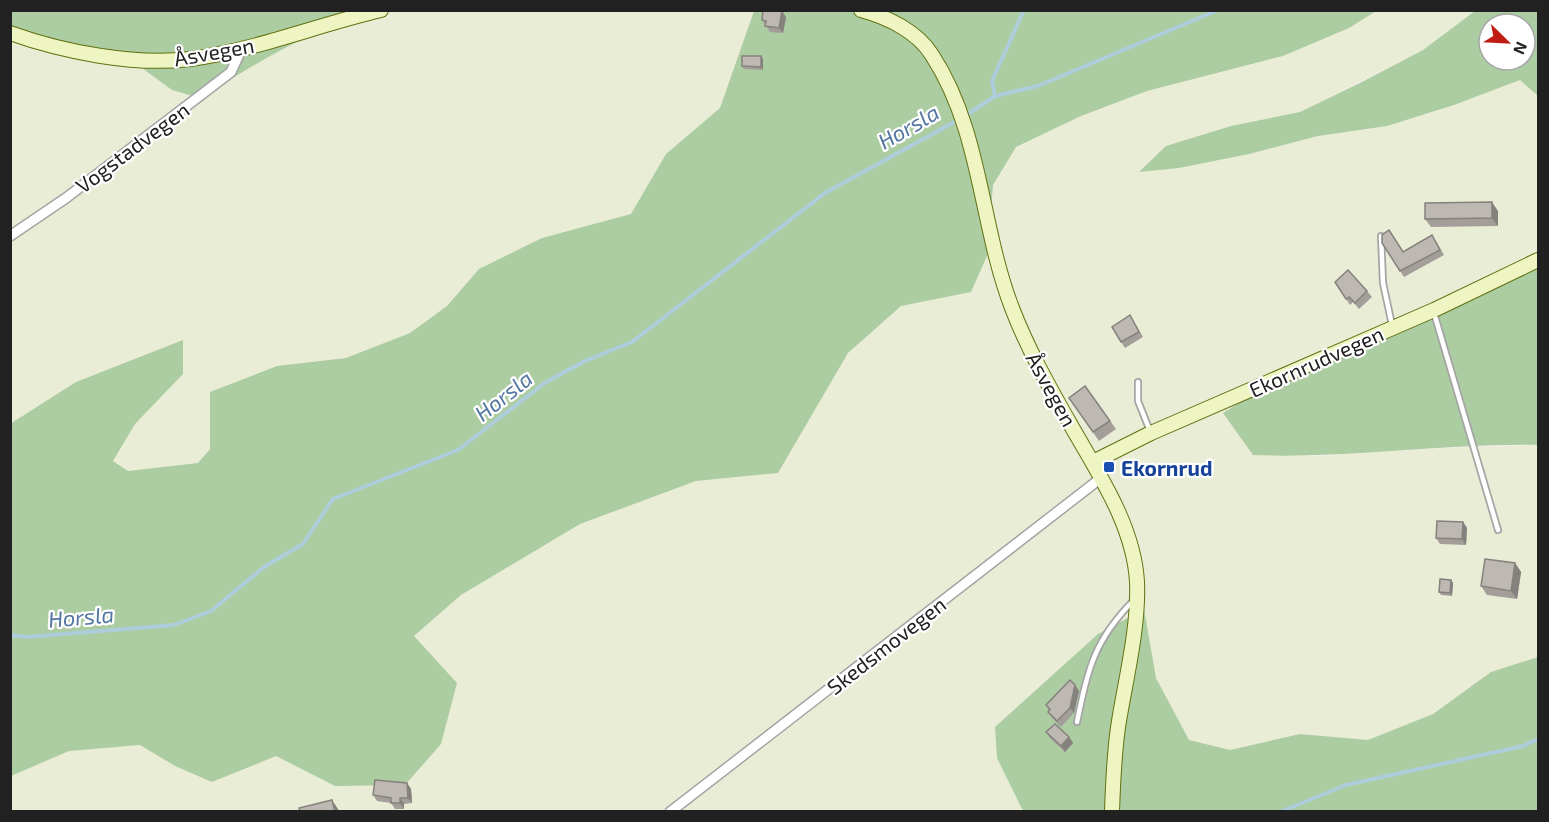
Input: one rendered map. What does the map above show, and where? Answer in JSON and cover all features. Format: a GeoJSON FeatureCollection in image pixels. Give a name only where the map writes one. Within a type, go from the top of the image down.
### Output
{"type":"FeatureCollection","features":[{"type":"Feature","properties":{"kind":"main road","name":"Åsvegen"},"geometry":{"type":"LineString","coordinates":[[10,33],[78,52],[155,60],[189,59],[242,48],[381,10]]}},
{"type":"Feature","properties":{"kind":"main road","name":"Åsvegen"},"geometry":{"type":"LineString","coordinates":[[861,10],[907,29],[931,52],[946,78],[968,132],[1011,305],[1027,344],[1093,462],[1124,527],[1133,557],[1137,583],[1117,735],[1112,812]]}},
{"type":"Feature","properties":{"kind":"main road","name":"Ekornrudvegen"},"geometry":{"type":"LineString","coordinates":[[1093,462],[1151,433],[1434,310],[1539,260]]}},
{"type":"Feature","properties":{"kind":"street","name":"Vogstadvegen"},"geometry":{"type":"LineString","coordinates":[[10,236],[66,198],[231,72],[242,48]]}},
{"type":"Feature","properties":{"kind":"street","name":"Skedsmovegen"},"geometry":{"type":"LineString","coordinates":[[670,812],[1101,478]]}},
{"type":"Feature","properties":{"kind":"lane"},"geometry":{"type":"LineString","coordinates":[[1381,237],[1383,283],[1393,328]]}},
{"type":"Feature","properties":{"kind":"lane"},"geometry":{"type":"LineString","coordinates":[[1434,310],[1498,530]]}},
{"type":"Feature","properties":{"kind":"lane"},"geometry":{"type":"LineString","coordinates":[[1138,382],[1138,400],[1151,433]]}},
{"type":"Feature","properties":{"kind":"lane"},"geometry":{"type":"LineString","coordinates":[[1077,722],[1089,664],[1096,647],[1136,598]]}},
{"type":"Feature","properties":{"kind":"green space"},"geometry":{"type":"Polygon","coordinates":[[[10,11],[368,11],[323,29],[282,50],[200,98],[172,90],[131,60],[63,41],[11,31],[10,11]]]}},
{"type":"Feature","properties":{"kind":"green space"},"geometry":{"type":"Polygon","coordinates":[[[368,11],[754,11],[720,108],[666,154],[631,214],[479,269],[447,306],[410,333],[346,358],[277,366],[198,463],[128,471],[113,461],[135,424],[183,374],[23,417],[11,424],[10,31],[63,41],[131,60],[200,98],[257,62],[319,29],[368,11]]]}},
{"type":"Feature","properties":{"kind":"green space"},"geometry":{"type":"Polygon","coordinates":[[[754,11],[1376,11],[1349,28],[1283,56],[1147,91],[1081,116],[1016,147],[993,185],[987,256],[971,292],[901,306],[848,353],[778,473],[696,481],[580,524],[461,595],[414,636],[457,683],[441,744],[405,785],[335,786],[276,756],[212,782],[175,766],[140,745],[69,751],[11,776],[10,424],[76,382],[183,340],[183,374],[135,424],[113,461],[128,471],[198,463],[210,449],[210,392],[277,366],[346,358],[410,333],[447,306],[479,269],[542,238],[631,214],[666,154],[720,108],[754,11]]]}},
{"type":"Feature","properties":{"kind":"green space"},"geometry":{"type":"Polygon","coordinates":[[[1376,11],[1475,11],[1423,50],[1300,112],[1231,126],[1166,146],[1179,168],[1249,154],[1318,136],[1387,126],[1454,105],[1521,79],[1538,96],[1538,253],[1307,457],[1443,448],[1538,445],[1538,657],[1491,672],[1433,714],[1368,740],[1300,734],[1230,750],[1189,740],[1156,678],[1143,609],[1098,634],[995,727],[997,758],[1023,811],[11,812],[10,776],[69,751],[140,745],[175,766],[212,782],[276,756],[335,786],[414,636],[461,595],[580,524],[696,481],[778,473],[848,353],[901,306],[971,292],[987,256],[993,185],[1016,147],[1081,116],[1147,91],[1283,56],[1349,28],[1376,11]]]}},
{"type":"Feature","properties":{"kind":"green space"},"geometry":{"type":"Polygon","coordinates":[[[1475,11],[1538,11],[1538,96],[1520,80],[1454,105],[1387,126],[1318,136],[1249,154],[1179,168],[1139,172],[1166,146],[1231,126],[1300,112],[1423,50],[1475,11]]]}},
{"type":"Feature","properties":{"kind":"green space"},"geometry":{"type":"Polygon","coordinates":[[[1538,253],[1538,445],[1467,446],[1324,455],[1253,455],[1223,413],[1283,376],[1538,253]]]}},
{"type":"Feature","properties":{"kind":"green space"},"geometry":{"type":"Polygon","coordinates":[[[1144,609],[1156,678],[1189,740],[1230,750],[1300,734],[1368,740],[1433,714],[1491,672],[1538,657],[1538,811],[1023,811],[997,758],[995,727],[1098,634],[1144,609]]]}},
{"type":"Feature","properties":{"kind":"building"},"geometry":{"type":"Polygon","coordinates":[[[763,10],[782,11],[779,28],[765,26],[766,21],[762,20],[763,10]]]}},
{"type":"Feature","properties":{"kind":"building"},"geometry":{"type":"Polygon","coordinates":[[[742,56],[761,56],[761,67],[742,66],[742,56]]]}},
{"type":"Feature","properties":{"kind":"building"},"geometry":{"type":"Polygon","coordinates":[[[1492,202],[1492,218],[1425,219],[1425,203],[1492,202]]]}},
{"type":"Feature","properties":{"kind":"building"},"geometry":{"type":"Polygon","coordinates":[[[1389,230],[1403,252],[1432,235],[1440,250],[1400,271],[1382,243],[1382,235],[1389,230]]]}},
{"type":"Feature","properties":{"kind":"building"},"geometry":{"type":"Polygon","coordinates":[[[1348,270],[1367,291],[1355,303],[1349,297],[1346,299],[1335,282],[1348,270]]]}},
{"type":"Feature","properties":{"kind":"building"},"geometry":{"type":"Polygon","coordinates":[[[1130,315],[1139,332],[1121,342],[1112,327],[1130,315]]]}},
{"type":"Feature","properties":{"kind":"building"},"geometry":{"type":"Polygon","coordinates":[[[1085,386],[1110,421],[1093,432],[1069,398],[1085,386]]]}},
{"type":"Feature","properties":{"kind":"building"},"geometry":{"type":"Polygon","coordinates":[[[1437,521],[1463,522],[1462,539],[1436,538],[1437,521]]]}},
{"type":"Feature","properties":{"kind":"building"},"geometry":{"type":"Polygon","coordinates":[[[1485,559],[1515,563],[1511,591],[1481,586],[1485,559]]]}},
{"type":"Feature","properties":{"kind":"building"},"geometry":{"type":"Polygon","coordinates":[[[1440,579],[1451,580],[1450,593],[1439,592],[1440,579]]]}},
{"type":"Feature","properties":{"kind":"building"},"geometry":{"type":"Polygon","coordinates":[[[1070,680],[1075,685],[1070,708],[1057,721],[1048,712],[1050,709],[1046,705],[1070,680]]]}},
{"type":"Feature","properties":{"kind":"building"},"geometry":{"type":"Polygon","coordinates":[[[1055,724],[1069,737],[1061,746],[1046,732],[1055,724]]]}},
{"type":"Feature","properties":{"kind":"building"},"geometry":{"type":"Polygon","coordinates":[[[375,780],[407,783],[408,798],[400,798],[400,803],[391,803],[391,798],[373,795],[375,780]]]}},
{"type":"Feature","properties":{"kind":"building"},"geometry":{"type":"Polygon","coordinates":[[[332,800],[335,812],[300,812],[299,808],[332,800]]]}},
{"type":"Feature","properties":{"kind":"waterway"},"geometry":{"type":"LineString","coordinates":[[995,96],[992,81],[1024,10]]}},
{"type":"Feature","properties":{"kind":"waterway"},"geometry":{"type":"LineString","coordinates":[[965,116],[995,96],[1038,86],[1218,10]]}},
{"type":"Feature","properties":{"kind":"waterway","name":"Horsla"},"geometry":{"type":"LineString","coordinates":[[10,635],[27,637],[174,625],[211,611],[264,567],[303,544],[333,499],[458,450],[546,382],[585,361],[632,342],[825,193],[958,120]]}},
{"type":"Feature","properties":{"kind":"waterway"},"geometry":{"type":"LineString","coordinates":[[1280,812],[1346,785],[1523,746],[1538,739]]}},
{"type":"Feature","properties":{"kind":"place","name":"Ekornrud"},"geometry":{"type":"Point","coordinates":[1109,467]}}]}
